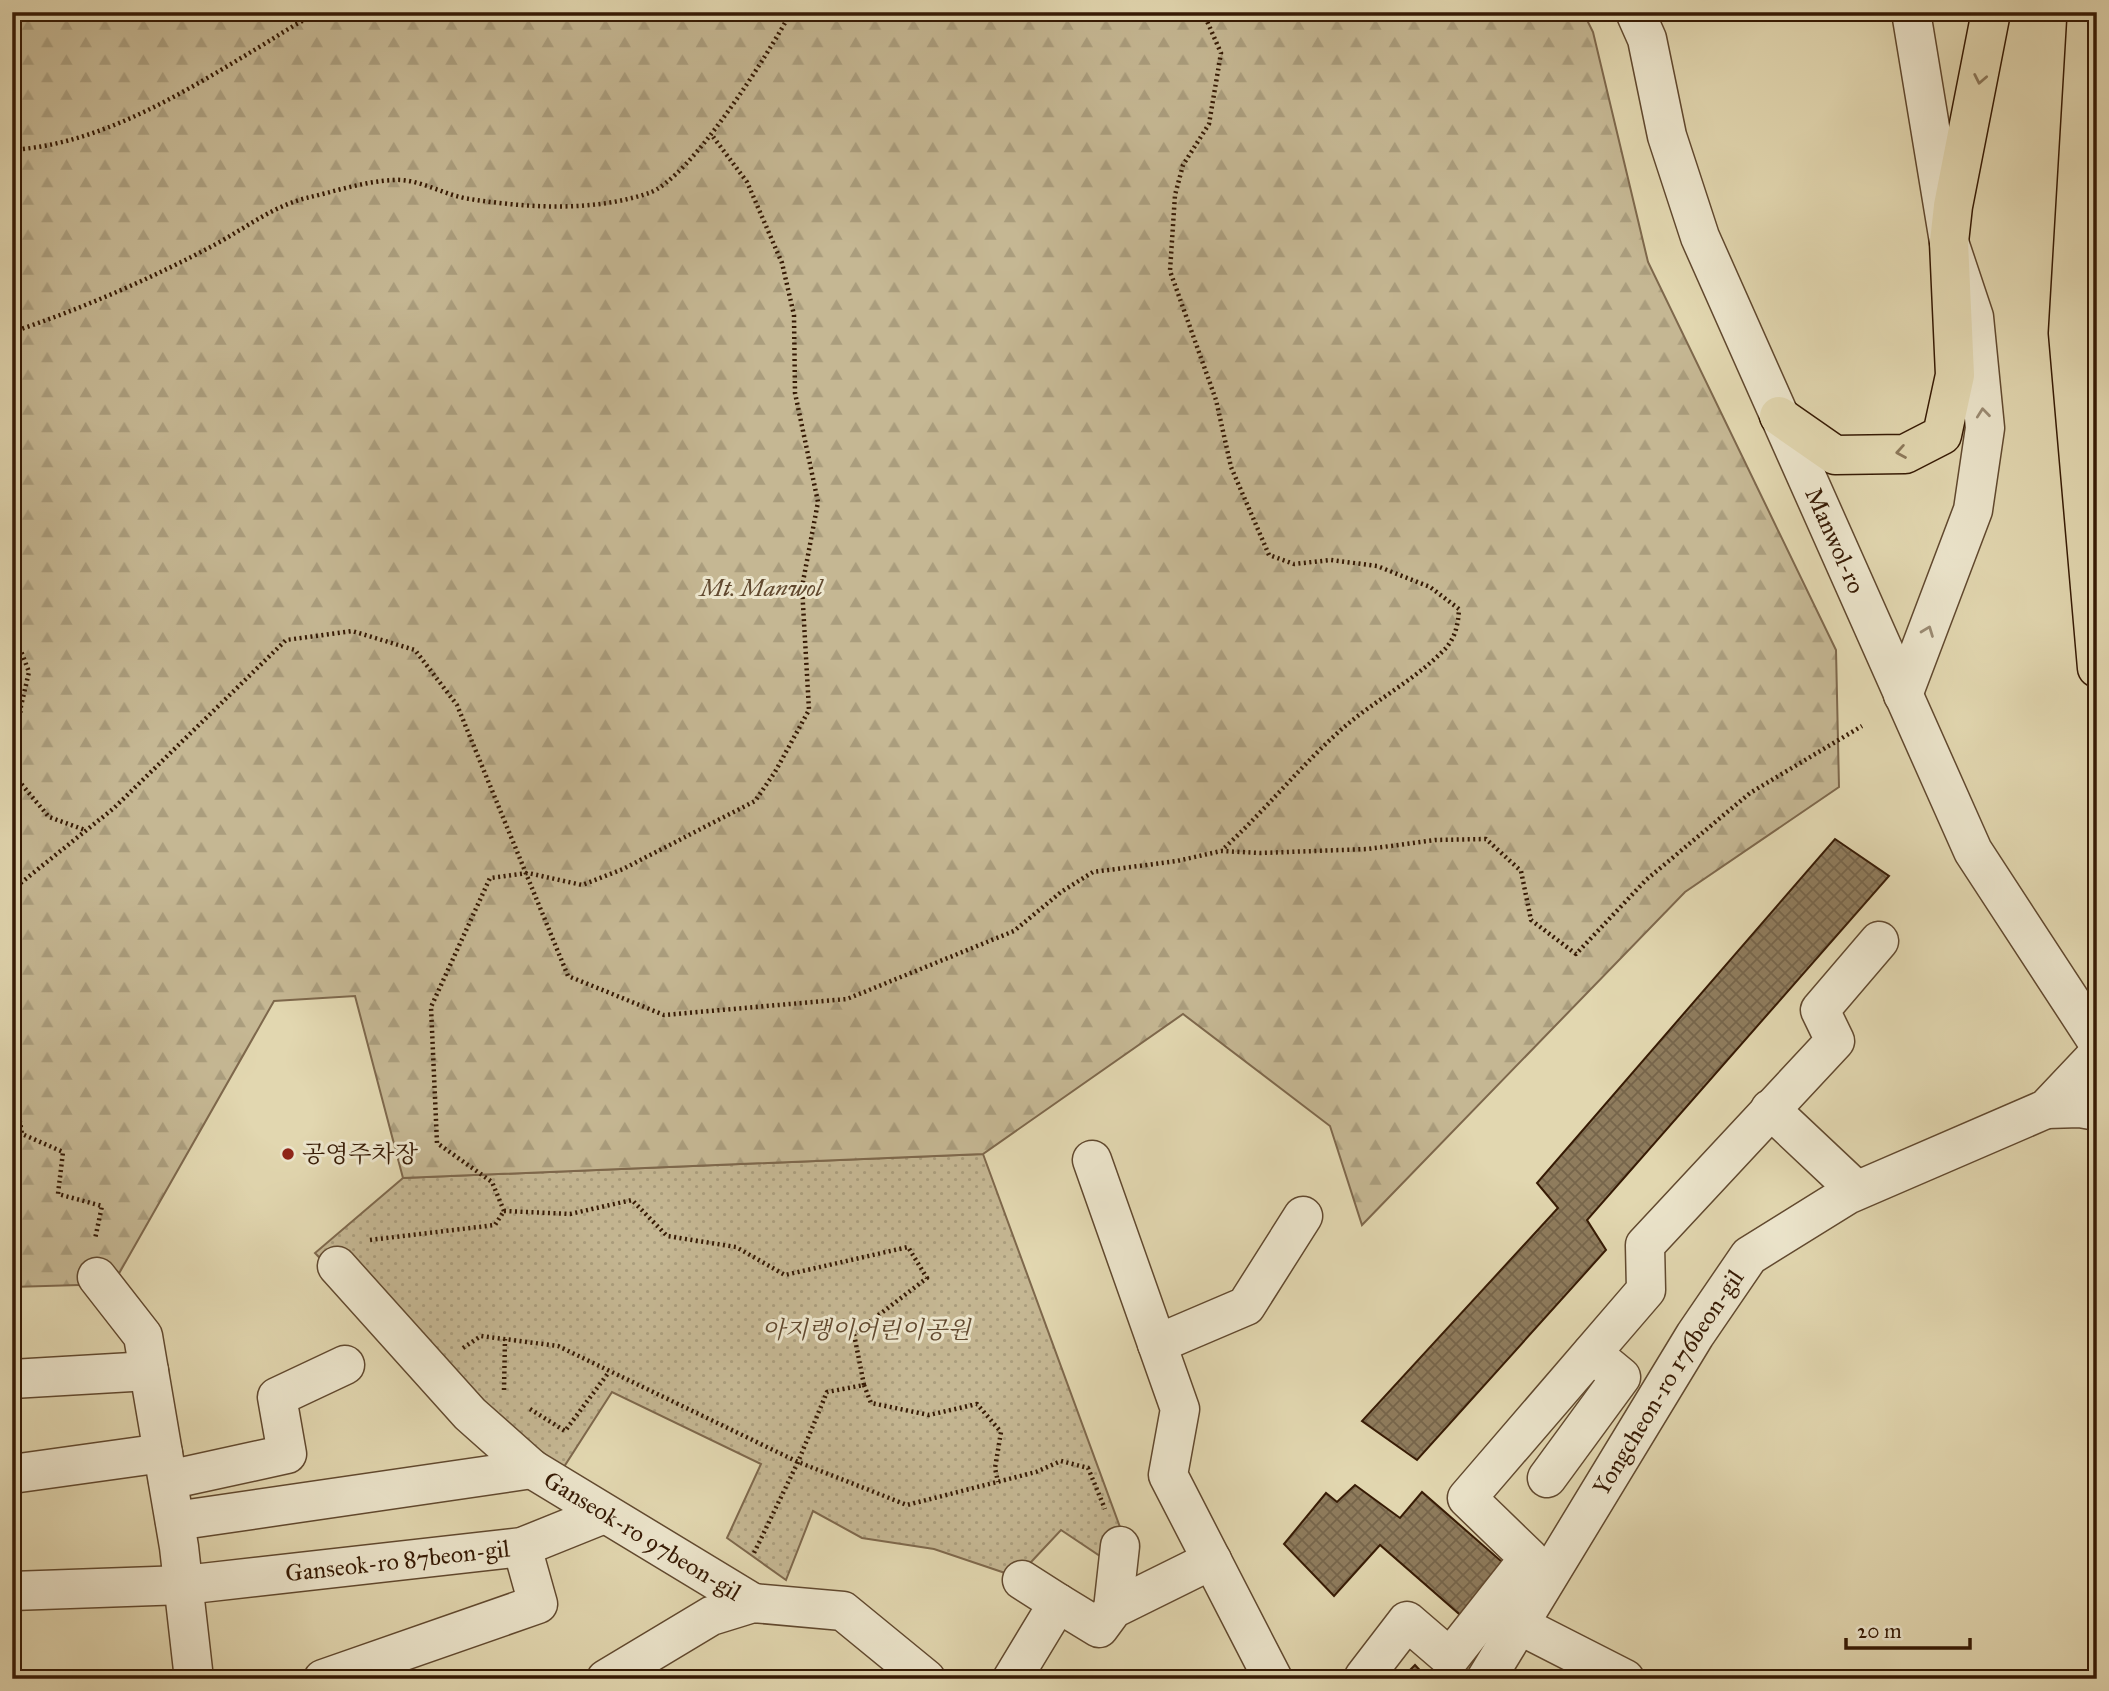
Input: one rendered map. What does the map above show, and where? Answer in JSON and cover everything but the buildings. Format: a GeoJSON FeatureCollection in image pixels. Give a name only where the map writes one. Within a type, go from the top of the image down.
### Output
{"type":"FeatureCollection","features":[{"type":"Feature","properties":{"kind":"main road"},"geometry":{"type":"LineString","coordinates":[[1779,416],[1835,455],[1905,454],[1942,435],[1955,375],[1949,242],[1953,206],[1991,12]]}},
{"type":"Feature","properties":{"kind":"main road"},"geometry":{"type":"LineString","coordinates":[[2087,12],[2068,333],[2097,668]]}},
{"type":"Feature","properties":{"kind":"street","name":"Manwol-ro"},"geometry":{"type":"LineString","coordinates":[[1635,12],[1647,39],[1667,136],[1700,237],[1973,851],[2097,1041]]}},
{"type":"Feature","properties":{"kind":"street"},"geometry":{"type":"LineString","coordinates":[[1903,695],[1973,510],[1985,428],[1974,317],[1949,242],[1912,12]]}},
{"type":"Feature","properties":{"kind":"street"},"geometry":{"type":"LineString","coordinates":[[1364,1676],[1407,1621],[1450,1658],[1529,1558],[1467,1498],[1646,1290],[1645,1245],[1835,1041],[1820,1010],[1879,941]]}},
{"type":"Feature","properties":{"kind":"street","name":"Yongcheon-ro 176beon-gil"},"geometry":{"type":"LineString","coordinates":[[1486,1679],[1695,1335],[1749,1256],[1856,1190],[2046,1109],[2097,1055]]}},
{"type":"Feature","properties":{"kind":"street"},"geometry":{"type":"LineString","coordinates":[[2046,1109],[2080,1108],[2097,1111]]}},
{"type":"Feature","properties":{"kind":"street"},"geometry":{"type":"LineString","coordinates":[[1770,1109],[1856,1190]]}},
{"type":"Feature","properties":{"kind":"street"},"geometry":{"type":"LineString","coordinates":[[1092,1160],[1180,1409],[1168,1475],[1273,1679]]}},
{"type":"Feature","properties":{"kind":"street"},"geometry":{"type":"LineString","coordinates":[[1157,1345],[1247,1306],[1303,1216]]}},
{"type":"Feature","properties":{"kind":"street","name":"Ganseok-ro 97beon-gil"},"geometry":{"type":"LineString","coordinates":[[337,1266],[470,1415],[532,1469],[741,1596]]}},
{"type":"Feature","properties":{"kind":"street"},"geometry":{"type":"LineString","coordinates":[[97,1277],[143,1336],[175,1521],[194,1679]]}},
{"type":"Feature","properties":{"kind":"street"},"geometry":{"type":"LineString","coordinates":[[1547,1478],[1621,1377],[1592,1353]]}},
{"type":"Feature","properties":{"kind":"street"},"geometry":{"type":"LineString","coordinates":[[12,1474],[166,1466],[287,1454],[276,1397],[345,1364]]}},
{"type":"Feature","properties":{"kind":"street"},"geometry":{"type":"LineString","coordinates":[[12,1379],[149,1371]]}},
{"type":"Feature","properties":{"kind":"street"},"geometry":{"type":"LineString","coordinates":[[175,1521],[532,1469]]}},
{"type":"Feature","properties":{"kind":"street","name":"Ganseok-ro 87beon-gil"},"geometry":{"type":"LineString","coordinates":[[12,1591],[184,1586],[522,1547],[604,1514]]}},
{"type":"Feature","properties":{"kind":"street"},"geometry":{"type":"LineString","coordinates":[[1022,1580],[1099,1628],[1112,1609],[1119,1546]]}},
{"type":"Feature","properties":{"kind":"street"},"geometry":{"type":"LineString","coordinates":[[323,1679],[538,1604],[522,1547]]}},
{"type":"Feature","properties":{"kind":"street"},"geometry":{"type":"LineString","coordinates":[[1112,1609],[1212,1560]]}},
{"type":"Feature","properties":{"kind":"street"},"geometry":{"type":"LineString","coordinates":[[606,1679],[741,1596],[843,1611],[926,1679]]}},
{"type":"Feature","properties":{"kind":"street"},"geometry":{"type":"LineString","coordinates":[[1012,1679],[1058,1603]]}},
{"type":"Feature","properties":{"kind":"street"},"geometry":{"type":"LineString","coordinates":[[1519,1625],[1625,1679]]}},
{"type":"Feature","properties":{"kind":"path"},"geometry":{"type":"LineString","coordinates":[[12,150],[37,148],[120,124],[257,49],[302,20],[321,12]]}},
{"type":"Feature","properties":{"kind":"path"},"geometry":{"type":"LineString","coordinates":[[12,332],[50,320],[216,244],[276,208],[395,179],[469,199],[581,208],[652,193],[697,154],[774,44],[791,12]]}},
{"type":"Feature","properties":{"kind":"path"},"geometry":{"type":"LineString","coordinates":[[1203,12],[1220,54],[1209,124],[1183,165],[1175,195],[1170,271],[1216,400],[1231,467],[1258,536],[1269,555],[1294,564],[1331,560],[1377,566],[1430,587],[1460,609],[1457,630],[1443,652],[1345,726],[1293,774],[1252,824],[1221,851]]}},
{"type":"Feature","properties":{"kind":"path"},"geometry":{"type":"LineString","coordinates":[[504,1211],[492,1182],[437,1143],[430,1007],[490,878],[528,873],[582,885],[623,869],[755,801],[775,772],[809,710],[802,587],[818,502],[795,393],[794,315],[782,263],[747,182],[711,134]]}},
{"type":"Feature","properties":{"kind":"path"},"geometry":{"type":"LineString","coordinates":[[12,890],[114,808],[286,640],[352,631],[415,650],[457,705],[568,976],[664,1015],[847,999],[1014,931],[1060,892],[1093,872],[1177,861],[1221,851],[1262,853],[1368,849],[1435,840],[1486,839],[1521,871],[1531,920],[1576,954],[1646,880],[1750,793],[1862,726]]}},
{"type":"Feature","properties":{"kind":"path"},"geometry":{"type":"LineString","coordinates":[[12,653],[21,651],[29,672],[20,706],[13,774],[49,817],[85,831]]}},
{"type":"Feature","properties":{"kind":"path"},"geometry":{"type":"LineString","coordinates":[[12,1108],[18,1110],[22,1134],[63,1152],[58,1194],[102,1206],[91,1258],[97,1277]]}},
{"type":"Feature","properties":{"kind":"path"},"geometry":{"type":"LineString","coordinates":[[504,1211],[570,1214],[632,1200],[667,1236],[736,1247],[785,1275],[908,1247],[927,1278],[854,1334],[871,1404],[929,1415],[977,1404],[1001,1432],[995,1468],[998,1482]]}},
{"type":"Feature","properties":{"kind":"path"},"geometry":{"type":"LineString","coordinates":[[337,1266],[363,1241],[495,1225],[504,1211]]}},
{"type":"Feature","properties":{"kind":"path"},"geometry":{"type":"LineString","coordinates":[[430,1370],[481,1336],[558,1346],[798,1462],[907,1505],[1036,1472],[1061,1461],[1088,1468],[1119,1546]]}},
{"type":"Feature","properties":{"kind":"path"},"geometry":{"type":"LineString","coordinates":[[505,1339],[504,1392],[514,1399]]}},
{"type":"Feature","properties":{"kind":"path"},"geometry":{"type":"LineString","coordinates":[[524,1405],[565,1432],[609,1372]]}},
{"type":"Feature","properties":{"kind":"path"},"geometry":{"type":"LineString","coordinates":[[741,1596],[753,1556],[798,1462],[827,1392],[864,1384]]}},
{"type":"Feature","properties":{"kind":"green space","name":"Mt. Manwol"},"geometry":{"type":"Polygon","coordinates":[[[12,12],[1583,12],[1593,32],[1648,262],[1836,650],[1839,787],[1685,892],[1362,1225],[1330,1126],[1183,1014],[983,1154],[403,1178],[355,996],[274,1001],[113,1284],[12,1287],[12,12]]]}},
{"type":"Feature","properties":{"kind":"green space","name":"아지랭이어린이공원"},"geometry":{"type":"Polygon","coordinates":[[[983,1154],[1124,1538],[1109,1562],[1061,1530],[1017,1577],[934,1549],[862,1538],[813,1511],[786,1580],[727,1538],[761,1464],[612,1392],[560,1473],[470,1414],[315,1253],[403,1178],[983,1154]]]}},
{"type":"Feature","properties":{"kind":"place","name":"공영주차장"},"geometry":{"type":"Point","coordinates":[288,1154]}}]}
